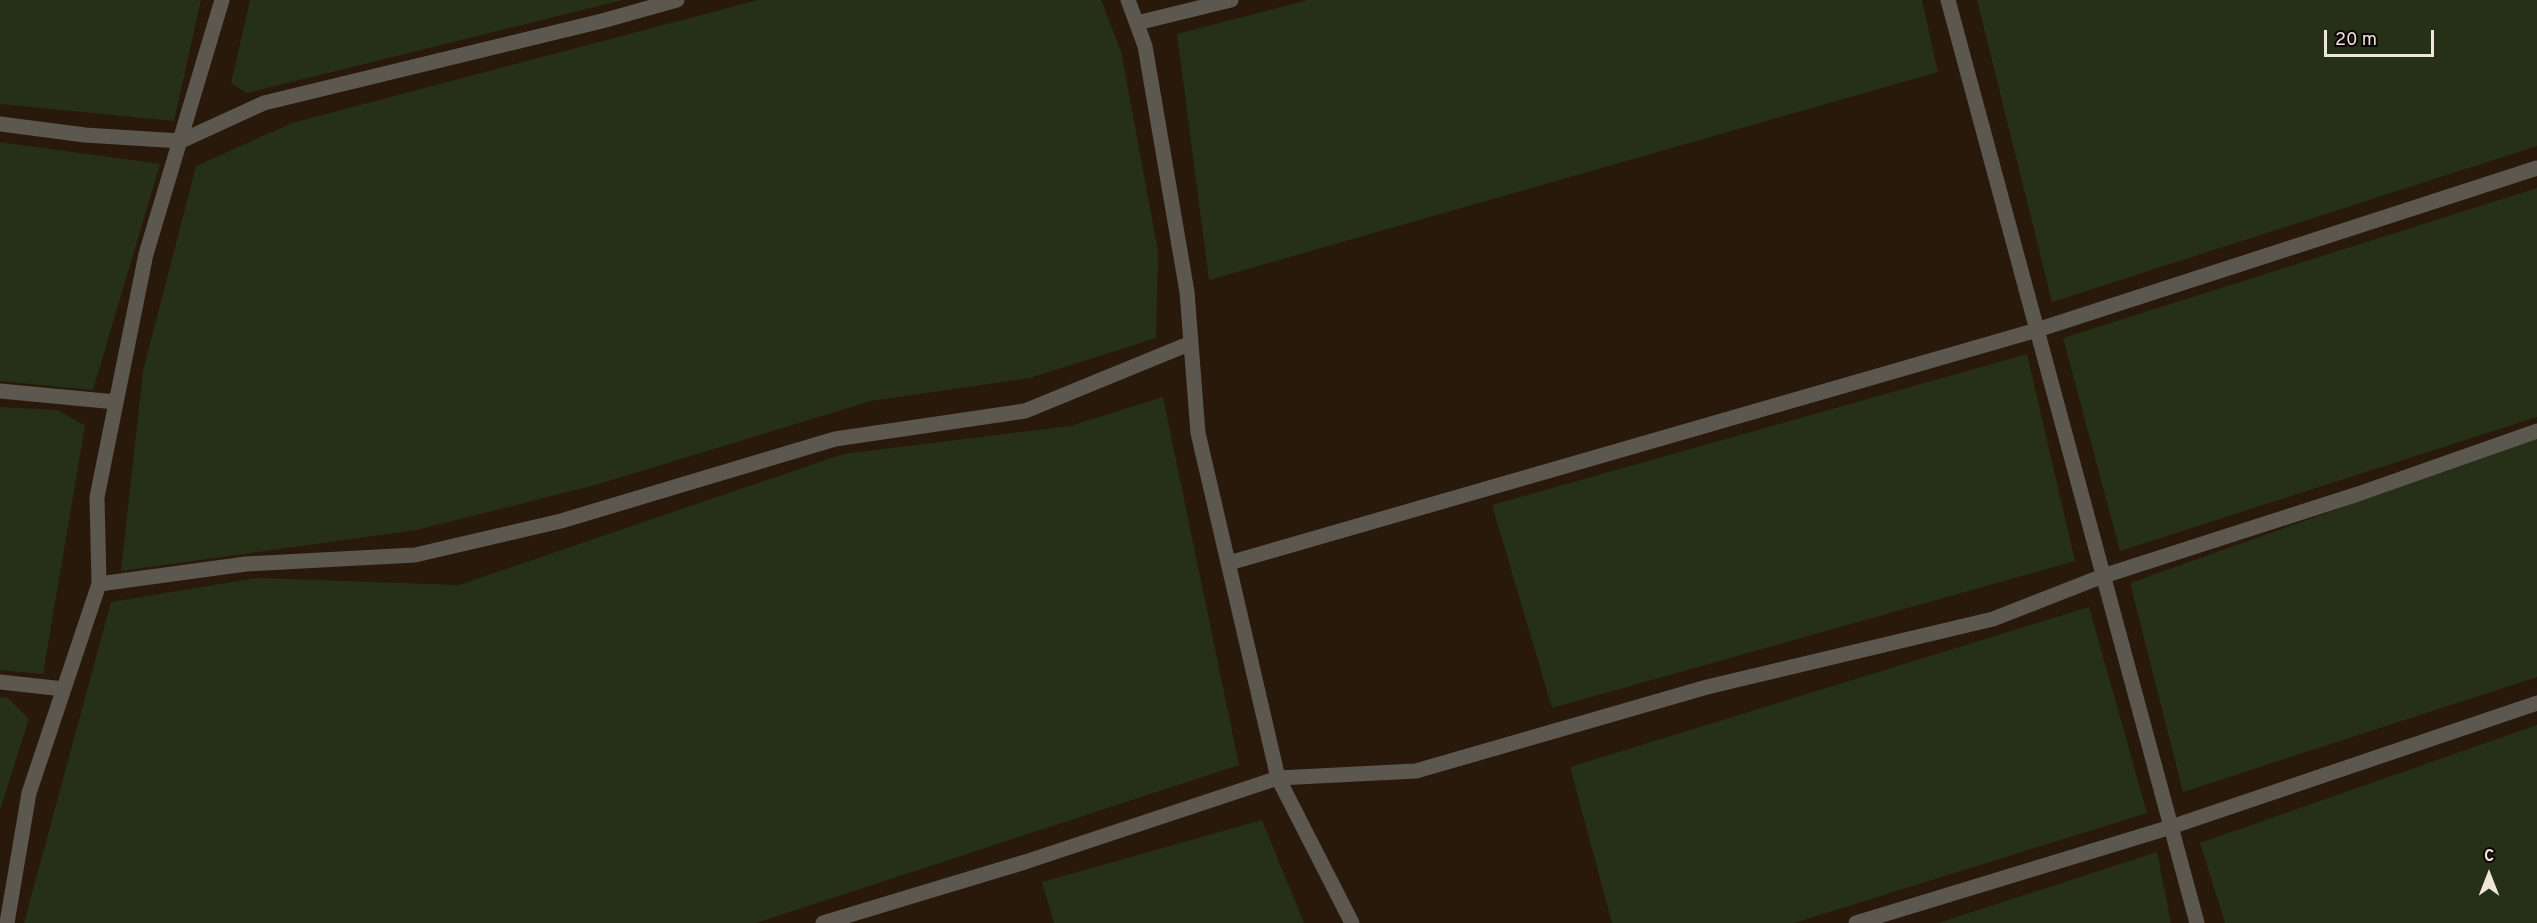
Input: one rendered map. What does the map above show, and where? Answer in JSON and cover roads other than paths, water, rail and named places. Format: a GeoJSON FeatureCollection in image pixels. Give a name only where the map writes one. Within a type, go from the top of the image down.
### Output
{"type":"FeatureCollection","features":[{"type":"Feature","properties":{"kind":"lane"},"geometry":{"type":"LineString","coordinates":[[7,923],[29,793],[99,584],[97,497],[146,254],[222,0]]}},
{"type":"Feature","properties":{"kind":"lane"},"geometry":{"type":"LineString","coordinates":[[0,124],[85,135],[181,141],[264,103],[591,24],[676,0]]}},
{"type":"Feature","properties":{"kind":"lane"},"geometry":{"type":"LineString","coordinates":[[1128,0],[1145,46],[1187,292],[1198,433],[1278,778],[1352,923]]}},
{"type":"Feature","properties":{"kind":"lane"},"geometry":{"type":"LineString","coordinates":[[1137,23],[1232,0]]}},
{"type":"Feature","properties":{"kind":"lane"},"geometry":{"type":"LineString","coordinates":[[1948,0],[2197,923]]}},
{"type":"Feature","properties":{"kind":"lane"},"geometry":{"type":"LineString","coordinates":[[1228,563],[2037,330],[2537,168]]}},
{"type":"Feature","properties":{"kind":"lane"},"geometry":{"type":"LineString","coordinates":[[99,584],[246,564],[415,555],[561,521],[835,439],[1025,411],[1191,343]]}},
{"type":"Feature","properties":{"kind":"lane"},"geometry":{"type":"LineString","coordinates":[[0,391],[116,402]]}},
{"type":"Feature","properties":{"kind":"lane"},"geometry":{"type":"LineString","coordinates":[[823,923],[1025,862],[1278,778],[1416,771],[1707,687],[1993,619],[2103,576],[2358,494],[2537,431]]}},
{"type":"Feature","properties":{"kind":"lane"},"geometry":{"type":"LineString","coordinates":[[0,682],[64,689]]}},
{"type":"Feature","properties":{"kind":"lane"},"geometry":{"type":"LineString","coordinates":[[1856,923],[2171,827],[2537,703]]}}]}
